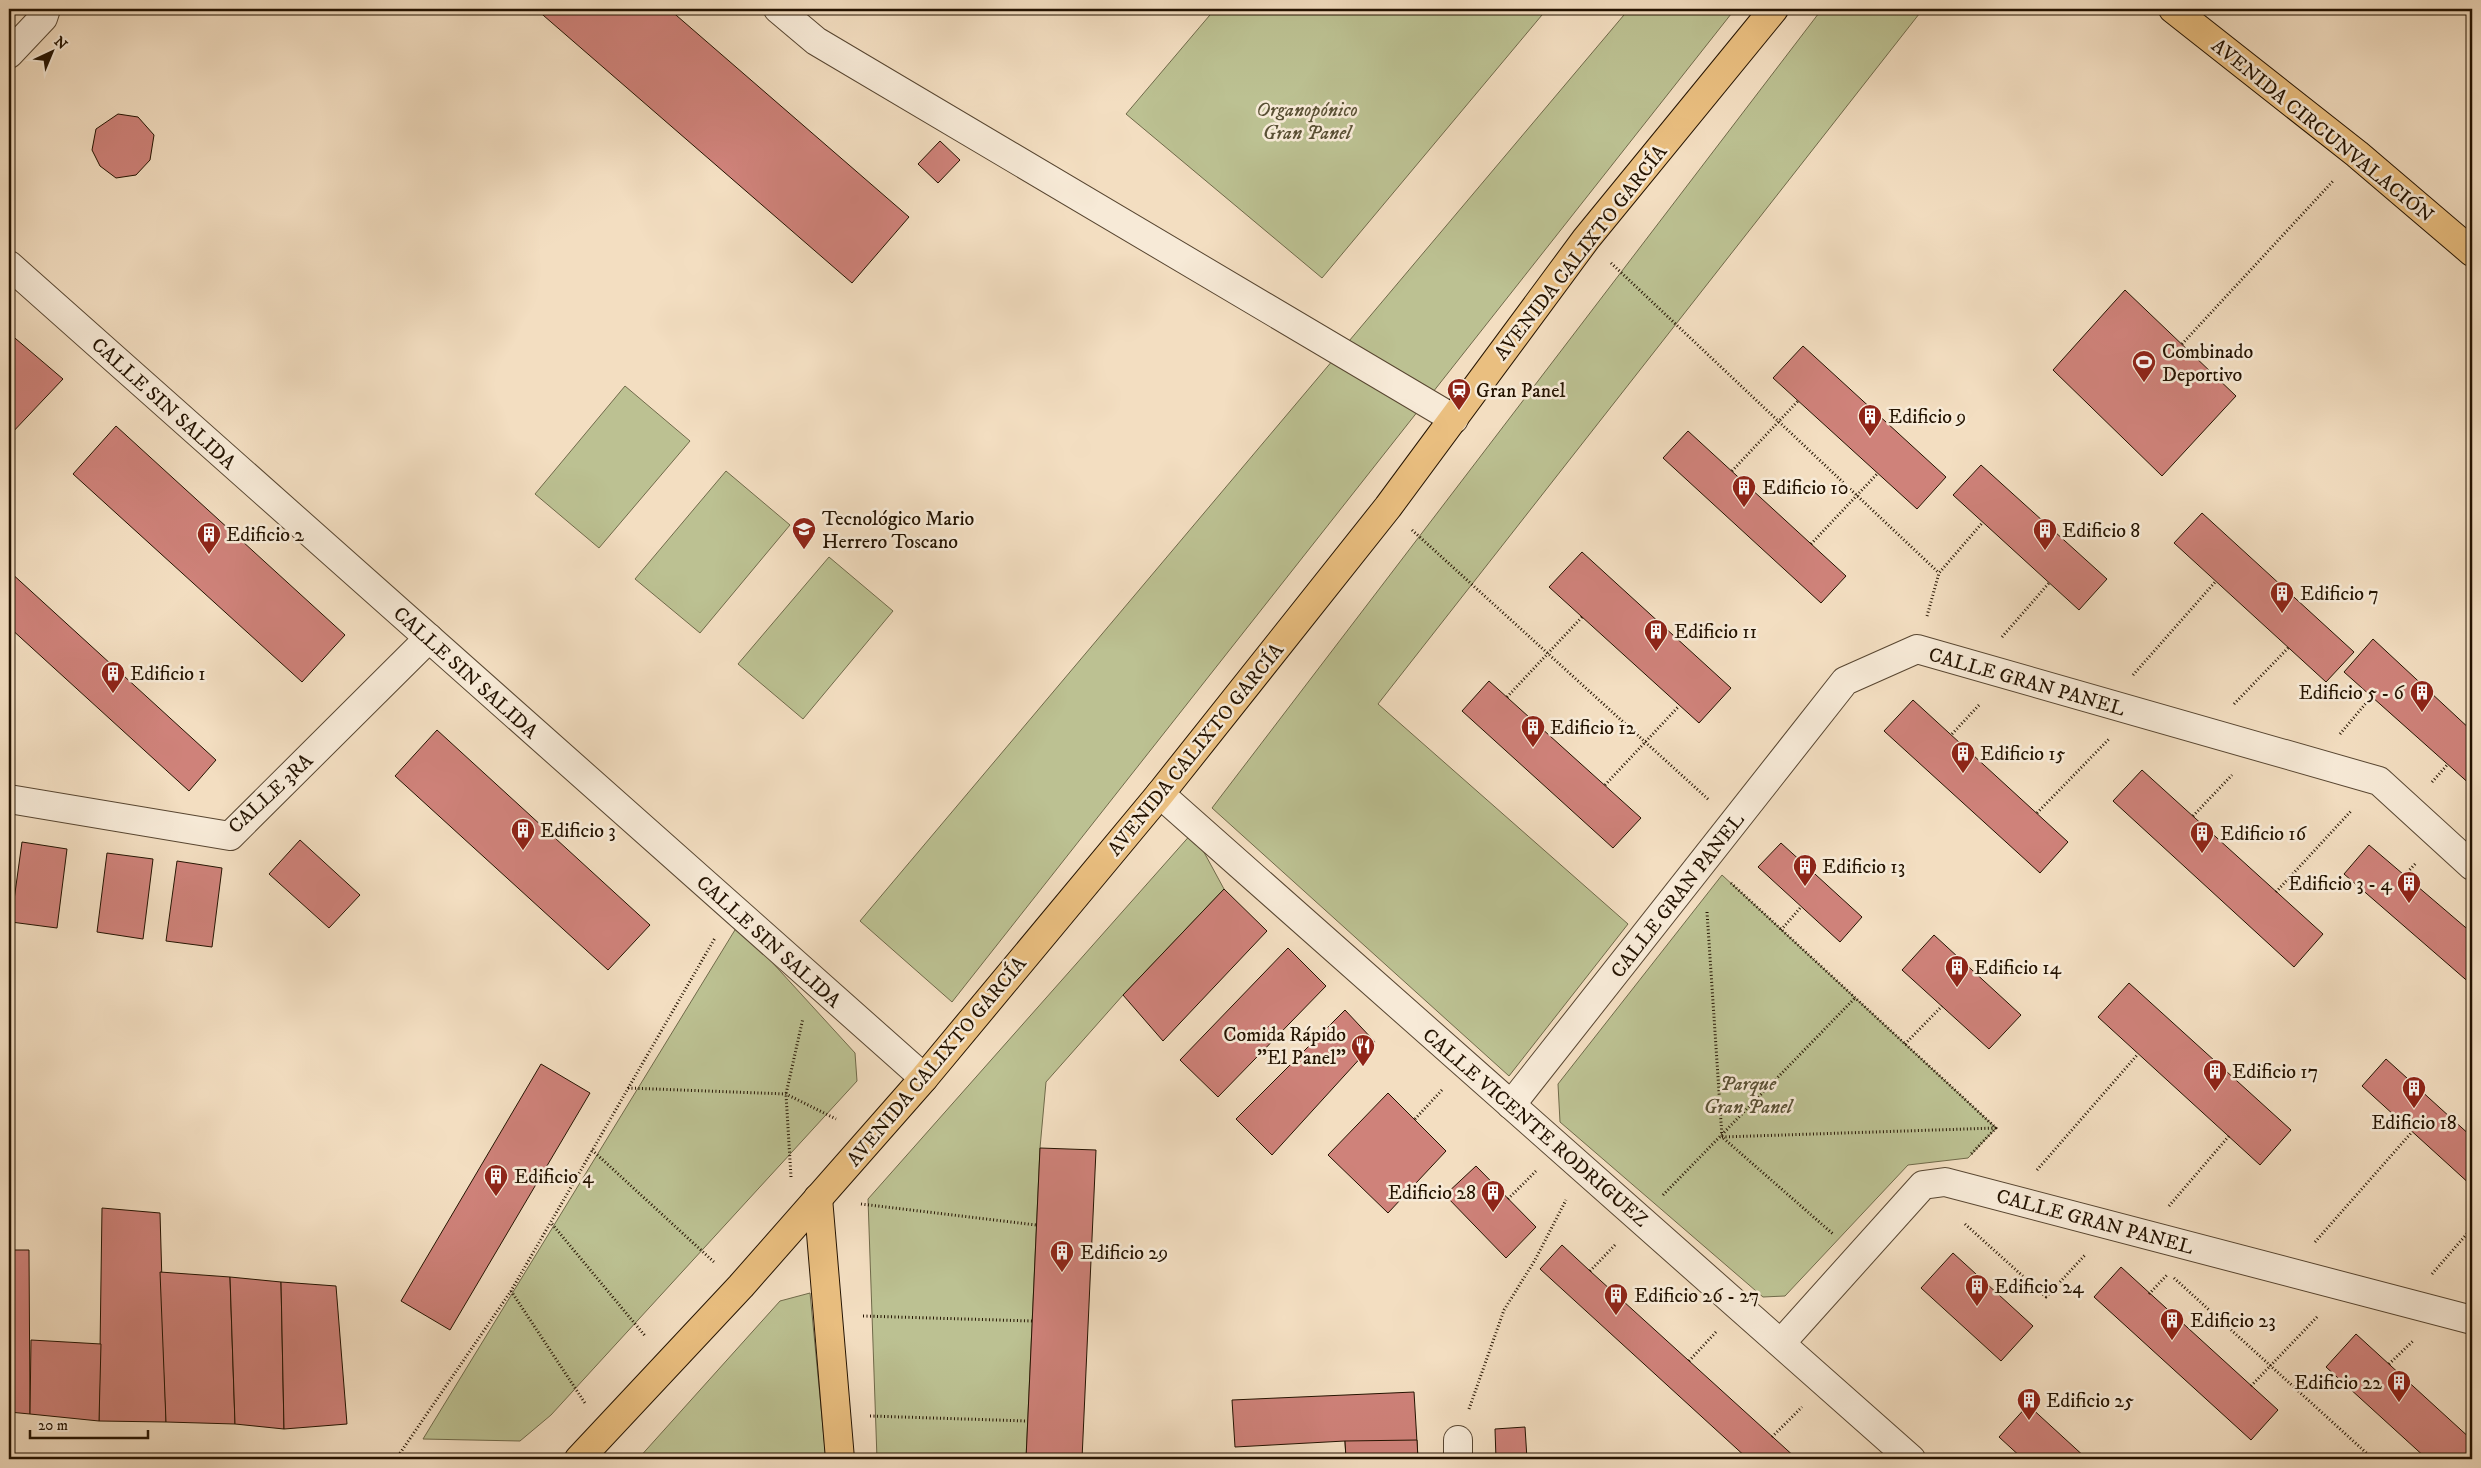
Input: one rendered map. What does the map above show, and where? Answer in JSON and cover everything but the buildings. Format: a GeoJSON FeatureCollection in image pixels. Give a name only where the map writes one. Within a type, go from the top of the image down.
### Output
{"type":"FeatureCollection","features":[{"type":"Feature","properties":{"kind":"main road","name":"AVENIDA CALIXTO GARCÍA"},"geometry":{"type":"LineString","coordinates":[[579,1459],[741,1286],[924,1078],[1160,794],[1388,507],[1586,239],[1774,9]]}},
{"type":"Feature","properties":{"kind":"main road","name":"AVENIDA CIRCUNVALACIÓN"},"geometry":{"type":"LineString","coordinates":[[2173,9],[2358,154],[2472,252]]}},
{"type":"Feature","properties":{"kind":"main road"},"geometry":{"type":"LineString","coordinates":[[818,1198],[840,1459]]}},
{"type":"Feature","properties":{"kind":"street"},"geometry":{"type":"LineString","coordinates":[[9,54],[43,18],[46,9]]}},
{"type":"Feature","properties":{"kind":"street"},"geometry":{"type":"LineString","coordinates":[[778,9],[816,42],[1454,419]]}},
{"type":"Feature","properties":{"kind":"street","name":"CALLE SIN SALIDA"},"geometry":{"type":"LineString","coordinates":[[9,265],[924,1078]]}},
{"type":"Feature","properties":{"kind":"street","name":"CALLE 3RA"},"geometry":{"type":"LineString","coordinates":[[9,799],[230,836],[429,638]]}},
{"type":"Feature","properties":{"kind":"street","name":"CALLE GRAN PANEL"},"geometry":{"type":"LineString","coordinates":[[1511,1105],[1845,681],[1917,649],[2379,781],[2472,866]]}},
{"type":"Feature","properties":{"kind":"street","name":"CALLE VICENTE RODRIGUEZ"},"geometry":{"type":"LineString","coordinates":[[1160,794],[1911,1459]]}},
{"type":"Feature","properties":{"kind":"street"},"geometry":{"type":"LineString","coordinates":[[1781,1343],[1858,1256],[1934,1183]]}},
{"type":"Feature","properties":{"kind":"street","name":"CALLE GRAN PANEL"},"geometry":{"type":"LineString","coordinates":[[1934,1183],[2012,1199],[2472,1320]]}},
{"type":"Feature","properties":{"kind":"path"},"geometry":{"type":"LineString","coordinates":[[2182,344],[2358,154]]}},
{"type":"Feature","properties":{"kind":"path"},"geometry":{"type":"LineString","coordinates":[[1586,239],[1940,573]]}},
{"type":"Feature","properties":{"kind":"path"},"geometry":{"type":"LineString","coordinates":[[1732,472],[1798,401]]}},
{"type":"Feature","properties":{"kind":"path"},"geometry":{"type":"LineString","coordinates":[[1811,544],[1878,474]]}},
{"type":"Feature","properties":{"kind":"path"},"geometry":{"type":"LineString","coordinates":[[1388,507],[1733,823]]}},
{"type":"Feature","properties":{"kind":"path"},"geometry":{"type":"LineString","coordinates":[[1917,649],[1940,573],[1983,522]]}},
{"type":"Feature","properties":{"kind":"path"},"geometry":{"type":"LineString","coordinates":[[2108,704],[2216,581]]}},
{"type":"Feature","properties":{"kind":"path"},"geometry":{"type":"LineString","coordinates":[[1977,666],[2049,582]]}},
{"type":"Feature","properties":{"kind":"path"},"geometry":{"type":"LineString","coordinates":[[1508,697],[1582,617]]}},
{"type":"Feature","properties":{"kind":"path"},"geometry":{"type":"LineString","coordinates":[[2208,732],[2289,647]]}},
{"type":"Feature","properties":{"kind":"path"},"geometry":{"type":"LineString","coordinates":[[2316,763],[2372,696]]}},
{"type":"Feature","properties":{"kind":"path"},"geometry":{"type":"LineString","coordinates":[[1604,785],[1679,706]]}},
{"type":"Feature","properties":{"kind":"path"},"geometry":{"type":"LineString","coordinates":[[2037,813],[2136,712]]}},
{"type":"Feature","properties":{"kind":"path"},"geometry":{"type":"LineString","coordinates":[[2193,816],[2258,747]]}},
{"type":"Feature","properties":{"kind":"path"},"geometry":{"type":"LineString","coordinates":[[2276,892],[2379,781]]}},
{"type":"Feature","properties":{"kind":"path"},"geometry":{"type":"LineString","coordinates":[[1704,859],[1996,1128]]}},
{"type":"Feature","properties":{"kind":"path"},"geometry":{"type":"LineString","coordinates":[[1704,859],[1722,1137],[1858,1256]]}},
{"type":"Feature","properties":{"kind":"path"},"geometry":{"type":"LineString","coordinates":[[1781,930],[1801,908]]}},
{"type":"Feature","properties":{"kind":"path"},"geometry":{"type":"LineString","coordinates":[[396,1459],[511,1291],[552,1224],[592,1150],[732,909]]}},
{"type":"Feature","properties":{"kind":"path"},"geometry":{"type":"LineString","coordinates":[[794,1225],[786,1094],[812,979]]}},
{"type":"Feature","properties":{"kind":"path"},"geometry":{"type":"LineString","coordinates":[[1640,1219],[1722,1137],[1855,998]]}},
{"type":"Feature","properties":{"kind":"path"},"geometry":{"type":"LineString","coordinates":[[1905,1044],[1942,1006]]}},
{"type":"Feature","properties":{"kind":"path"},"geometry":{"type":"LineString","coordinates":[[2012,1199],[2138,1054]]}},
{"type":"Feature","properties":{"kind":"path"},"geometry":{"type":"LineString","coordinates":[[628,1088],[786,1094],[836,1119]]}},
{"type":"Feature","properties":{"kind":"path"},"geometry":{"type":"LineString","coordinates":[[1722,1137],[1996,1128]]}},
{"type":"Feature","properties":{"kind":"path"},"geometry":{"type":"LineString","coordinates":[[1996,1128],[1934,1183],[2046,1297],[2112,1225]]}},
{"type":"Feature","properties":{"kind":"path"},"geometry":{"type":"LineString","coordinates":[[2289,1272],[2412,1132]]}},
{"type":"Feature","properties":{"kind":"path"},"geometry":{"type":"LineString","coordinates":[[2145,1234],[2229,1136]]}},
{"type":"Feature","properties":{"kind":"path"},"geometry":{"type":"LineString","coordinates":[[592,1150],[741,1286]]}},
{"type":"Feature","properties":{"kind":"path"},"geometry":{"type":"LineString","coordinates":[[1458,1450],[1504,1310],[1535,1260],[1583,1168]]}},
{"type":"Feature","properties":{"kind":"path"},"geometry":{"type":"LineString","coordinates":[[818,1198],[1036,1225]]}},
{"type":"Feature","properties":{"kind":"path"},"geometry":{"type":"LineString","coordinates":[[552,1224],[669,1364]]}},
{"type":"Feature","properties":{"kind":"path"},"geometry":{"type":"LineString","coordinates":[[2407,1302],[2472,1228]]}},
{"type":"Feature","properties":{"kind":"path"},"geometry":{"type":"LineString","coordinates":[[2162,1268],[2373,1459]]}},
{"type":"Feature","properties":{"kind":"path"},"geometry":{"type":"LineString","coordinates":[[2252,1386],[2346,1287]]}},
{"type":"Feature","properties":{"kind":"path"},"geometry":{"type":"LineString","coordinates":[[511,1291],[604,1431]]}},
{"type":"Feature","properties":{"kind":"path"},"geometry":{"type":"LineString","coordinates":[[829,1316],[1032,1321]]}},
{"type":"Feature","properties":{"kind":"path"},"geometry":{"type":"LineString","coordinates":[[1772,1437],[1826,1384]]}},
{"type":"Feature","properties":{"kind":"path"},"geometry":{"type":"LineString","coordinates":[[837,1415],[1027,1421]]}},
{"type":"Feature","properties":{"kind":"green space","name":"Organopónico Gran Panel"},"geometry":{"type":"Polygon","coordinates":[[[1215,9],[1547,9],[1322,278],[1126,114],[1215,9]]]}},
{"type":"Feature","properties":{"kind":"green space"},"geometry":{"type":"Polygon","coordinates":[[[1629,9],[1735,9],[952,1002],[860,921],[1629,9]]]}},
{"type":"Feature","properties":{"kind":"green space"},"geometry":{"type":"Polygon","coordinates":[[[1822,9],[1923,9],[1378,704],[1628,924],[1509,1076],[1212,808],[1822,9]]]}},
{"type":"Feature","properties":{"kind":"green space"},"geometry":{"type":"Polygon","coordinates":[[[625,386],[690,441],[599,548],[535,494],[625,386]]]}},
{"type":"Feature","properties":{"kind":"green space"},"geometry":{"type":"Polygon","coordinates":[[[726,471],[790,525],[700,633],[635,579],[726,471]]]}},
{"type":"Feature","properties":{"kind":"green space"},"geometry":{"type":"Polygon","coordinates":[[[829,557],[893,611],[803,719],[738,664],[829,557]]]}},
{"type":"Feature","properties":{"kind":"green space"},"geometry":{"type":"Polygon","coordinates":[[[1193,832],[1224,889],[1123,995],[1046,1082],[1040,1148],[1026,1459],[877,1459],[868,1199],[1193,832]]]}},
{"type":"Feature","properties":{"kind":"green space","name":"Parque Gran Panel"},"geometry":{"type":"Polygon","coordinates":[[[1722,875],[1996,1128],[1968,1158],[1908,1165],[1785,1296],[1763,1297],[1560,1122],[1558,1084],[1722,875]]]}},
{"type":"Feature","properties":{"kind":"green space"},"geometry":{"type":"Polygon","coordinates":[[[738,925],[855,1053],[857,1081],[551,1415],[520,1441],[423,1439],[738,925]]]}},
{"type":"Feature","properties":{"kind":"green space"},"geometry":{"type":"Polygon","coordinates":[[[810,1293],[826,1459],[638,1459],[780,1301],[810,1293]]]}},
{"type":"Feature","properties":{"kind":"place","name":"Combinado Deportivo"},"geometry":{"type":"Point","coordinates":[2144,383]}},
{"type":"Feature","properties":{"kind":"place","name":"Gran Panel"},"geometry":{"type":"Point","coordinates":[1459,411]}},
{"type":"Feature","properties":{"kind":"place","name":"Edificio 9"},"geometry":{"type":"Point","coordinates":[1870,437]}},
{"type":"Feature","properties":{"kind":"place","name":"Edificio 10"},"geometry":{"type":"Point","coordinates":[1744,508]}},
{"type":"Feature","properties":{"kind":"place","name":"Tecnológico Mario Herrero Toscano"},"geometry":{"type":"Point","coordinates":[804,550]}},
{"type":"Feature","properties":{"kind":"place","name":"Edificio 8"},"geometry":{"type":"Point","coordinates":[2045,551]}},
{"type":"Feature","properties":{"kind":"place","name":"Edificio 2"},"geometry":{"type":"Point","coordinates":[209,555]}},
{"type":"Feature","properties":{"kind":"place","name":"Edificio 7"},"geometry":{"type":"Point","coordinates":[2282,614]}},
{"type":"Feature","properties":{"kind":"place","name":"Edificio 11"},"geometry":{"type":"Point","coordinates":[1656,652]}},
{"type":"Feature","properties":{"kind":"place","name":"Edificio 1"},"geometry":{"type":"Point","coordinates":[113,694]}},
{"type":"Feature","properties":{"kind":"place","name":"Edificio 5 - 6"},"geometry":{"type":"Point","coordinates":[2422,713]}},
{"type":"Feature","properties":{"kind":"place","name":"Edificio 12"},"geometry":{"type":"Point","coordinates":[1533,748]}},
{"type":"Feature","properties":{"kind":"place","name":"Edificio 15"},"geometry":{"type":"Point","coordinates":[1963,774]}},
{"type":"Feature","properties":{"kind":"place","name":"Edificio 3"},"geometry":{"type":"Point","coordinates":[523,851]}},
{"type":"Feature","properties":{"kind":"place","name":"Edificio 16"},"geometry":{"type":"Point","coordinates":[2202,854]}},
{"type":"Feature","properties":{"kind":"place","name":"Edificio 13"},"geometry":{"type":"Point","coordinates":[1805,887]}},
{"type":"Feature","properties":{"kind":"place","name":"Edificio 3 - 4"},"geometry":{"type":"Point","coordinates":[2409,904]}},
{"type":"Feature","properties":{"kind":"place","name":"Edificio 14"},"geometry":{"type":"Point","coordinates":[1957,988]}},
{"type":"Feature","properties":{"kind":"place","name":"Comida Rápido \"El Panel\""},"geometry":{"type":"Point","coordinates":[1363,1067]}},
{"type":"Feature","properties":{"kind":"place","name":"Edificio 17"},"geometry":{"type":"Point","coordinates":[2215,1092]}},
{"type":"Feature","properties":{"kind":"place","name":"Edificio 18"},"geometry":{"type":"Point","coordinates":[2414,1109]}},
{"type":"Feature","properties":{"kind":"place","name":"Edificio 4"},"geometry":{"type":"Point","coordinates":[496,1197]}},
{"type":"Feature","properties":{"kind":"place","name":"Edificio 28"},"geometry":{"type":"Point","coordinates":[1493,1213]}},
{"type":"Feature","properties":{"kind":"place","name":"Edificio 29"},"geometry":{"type":"Point","coordinates":[1062,1273]}},
{"type":"Feature","properties":{"kind":"place","name":"Edificio 24"},"geometry":{"type":"Point","coordinates":[1977,1307]}},
{"type":"Feature","properties":{"kind":"place","name":"Edificio 26 - 27"},"geometry":{"type":"Point","coordinates":[1616,1316]}},
{"type":"Feature","properties":{"kind":"place","name":"Edificio 23"},"geometry":{"type":"Point","coordinates":[2172,1341]}},
{"type":"Feature","properties":{"kind":"place","name":"Edificio 22"},"geometry":{"type":"Point","coordinates":[2399,1403]}},
{"type":"Feature","properties":{"kind":"place","name":"Edificio 25"},"geometry":{"type":"Point","coordinates":[2029,1421]}}]}
